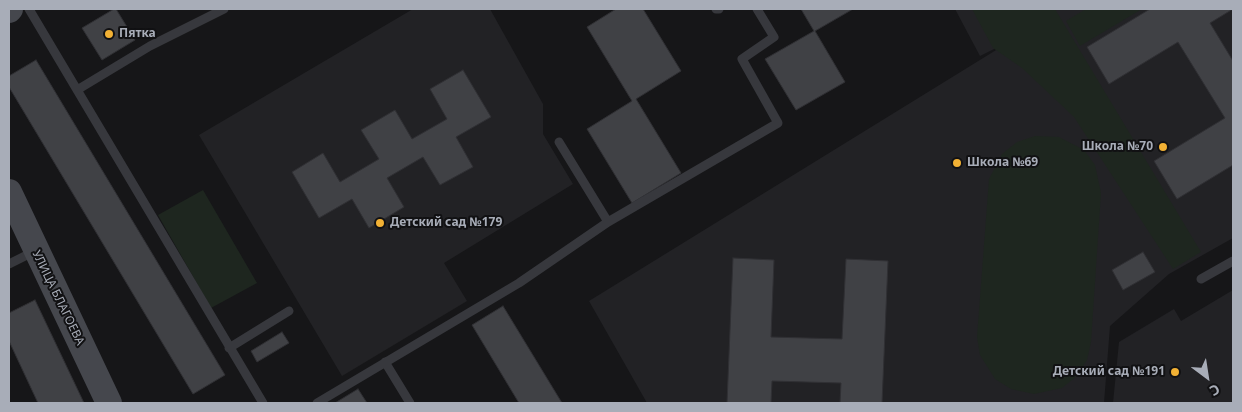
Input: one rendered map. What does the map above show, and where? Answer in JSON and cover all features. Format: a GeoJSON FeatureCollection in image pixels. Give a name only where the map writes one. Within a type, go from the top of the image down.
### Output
{"type":"FeatureCollection","features":[{"type":"Feature","properties":{"kind":"street","name":"УЛИЦА БЛАГОЕВА"},"geometry":{"type":"LineString","coordinates":[[9,192],[35,251],[109,403]]}},
{"type":"Feature","properties":{"kind":"lane"},"geometry":{"type":"LineString","coordinates":[[29,9],[263,403]]}},
{"type":"Feature","properties":{"kind":"lane"},"geometry":{"type":"LineString","coordinates":[[77,90],[150,46],[224,9]]}},
{"type":"Feature","properties":{"kind":"lane"},"geometry":{"type":"LineString","coordinates":[[317,403],[518,283],[608,222],[778,123],[742,59],[774,37],[756,9]]}},
{"type":"Feature","properties":{"kind":"lane"},"geometry":{"type":"LineString","coordinates":[[559,142],[608,222]]}},
{"type":"Feature","properties":{"kind":"lane"},"geometry":{"type":"LineString","coordinates":[[9,264],[35,251]]}},
{"type":"Feature","properties":{"kind":"lane"},"geometry":{"type":"LineString","coordinates":[[1201,279],[1233,261]]}},
{"type":"Feature","properties":{"kind":"lane"},"geometry":{"type":"LineString","coordinates":[[229,348],[289,311]]}},
{"type":"Feature","properties":{"kind":"lane"},"geometry":{"type":"LineString","coordinates":[[385,362],[410,403]]}},
{"type":"Feature","properties":{"kind":"shaded area","name":"Детский сад №179"},"geometry":{"type":"Polygon","coordinates":[[[413,9],[490,9],[543,104],[543,134],[573,184],[444,263],[467,301],[342,376],[199,135],[413,9]]]}},
{"type":"Feature","properties":{"kind":"shaded area","name":"Школа №69"},"geometry":{"type":"Polygon","coordinates":[[[955,9],[1233,9],[1233,238],[1169,274],[1110,326],[1104,403],[647,403],[589,301],[1014,39],[980,56],[955,9]]]}},
{"type":"Feature","properties":{"kind":"shaded area"},"geometry":{"type":"Polygon","coordinates":[[[972,9],[1055,9],[1201,252],[1173,269],[1074,117],[1022,68],[993,48],[972,9]]]}},
{"type":"Feature","properties":{"kind":"shaded area"},"geometry":{"type":"Polygon","coordinates":[[[1086,9],[1142,9],[1080,46],[1066,21],[1086,9]]]}},
{"type":"Feature","properties":{"kind":"shaded area"},"geometry":{"type":"Polygon","coordinates":[[[1035,136],[1059,137],[1084,150],[1095,165],[1101,193],[1091,342],[1087,360],[1077,376],[1062,388],[1034,394],[1011,389],[995,379],[980,355],[977,337],[989,179],[1002,154],[1017,142],[1035,136]]]}},
{"type":"Feature","properties":{"kind":"shaded area"},"geometry":{"type":"Polygon","coordinates":[[[203,190],[257,283],[211,308],[158,215],[203,190]]]}},
{"type":"Feature","properties":{"kind":"shaded area","name":"Детский сад №191"},"geometry":{"type":"Polygon","coordinates":[[[1233,290],[1233,403],[1113,403],[1119,342],[1174,309],[1181,321],[1233,290]]]}},
{"type":"Feature","properties":{"kind":"building","name":"Пятка"},"geometry":{"type":"Polygon","coordinates":[[[116,9],[135,40],[102,60],[82,28],[116,9]]]}},
{"type":"Feature","properties":{"kind":"building"},"geometry":{"type":"Polygon","coordinates":[[[616,9],[643,9],[681,71],[636,99],[681,173],[632,203],[587,129],[632,101],[587,27],[616,9]]]}},
{"type":"Feature","properties":{"kind":"building"},"geometry":{"type":"Polygon","coordinates":[[[801,9],[853,9],[815,31],[845,82],[796,110],[765,59],[814,31],[801,9]]]}},
{"type":"Feature","properties":{"kind":"building"},"geometry":{"type":"Polygon","coordinates":[[[1150,9],[1233,9],[1210,23],[1233,61],[1233,165],[1177,199],[1154,161],[1225,118],[1178,42],[1109,84],[1087,47],[1150,9]]]}},
{"type":"Feature","properties":{"kind":"building"},"geometry":{"type":"Polygon","coordinates":[[[36,60],[225,375],[193,394],[9,87],[9,76],[36,60]]]}},
{"type":"Feature","properties":{"kind":"building"},"geometry":{"type":"Polygon","coordinates":[[[463,70],[491,117],[456,137],[473,167],[440,185],[423,157],[387,178],[404,207],[369,228],[352,199],[319,218],[292,172],[323,153],[340,182],[379,159],[361,130],[395,110],[412,139],[447,119],[430,89],[463,70]]]}},
{"type":"Feature","properties":{"kind":"building"},"geometry":{"type":"Polygon","coordinates":[[[1143,252],[1155,272],[1123,290],[1112,270],[1143,252]]]}},
{"type":"Feature","properties":{"kind":"building"},"geometry":{"type":"Polygon","coordinates":[[[733,258],[774,260],[771,337],[842,339],[846,259],[888,261],[882,403],[840,403],[841,383],[772,381],[771,403],[727,403],[733,258]]]}},
{"type":"Feature","properties":{"kind":"building"},"geometry":{"type":"Polygon","coordinates":[[[35,300],[84,403],[38,403],[9,341],[9,313],[35,300]]]}},
{"type":"Feature","properties":{"kind":"building"},"geometry":{"type":"Polygon","coordinates":[[[503,306],[562,403],[519,403],[472,325],[503,306]]]}},
{"type":"Feature","properties":{"kind":"building"},"geometry":{"type":"Polygon","coordinates":[[[282,332],[289,343],[257,362],[251,351],[282,332]]]}},
{"type":"Feature","properties":{"kind":"building"},"geometry":{"type":"Polygon","coordinates":[[[358,389],[367,403],[335,403],[358,389]]]}},
{"type":"Feature","properties":{"kind":"place","name":"Пятка"},"geometry":{"type":"Point","coordinates":[109,34]}},
{"type":"Feature","properties":{"kind":"place","name":"Школа №70"},"geometry":{"type":"Point","coordinates":[1163,147]}},
{"type":"Feature","properties":{"kind":"place","name":"Школа №69"},"geometry":{"type":"Point","coordinates":[957,163]}},
{"type":"Feature","properties":{"kind":"place","name":"Детский сад №179"},"geometry":{"type":"Point","coordinates":[380,223]}},
{"type":"Feature","properties":{"kind":"place","name":"Детский сад №191"},"geometry":{"type":"Point","coordinates":[1175,372]}}]}
